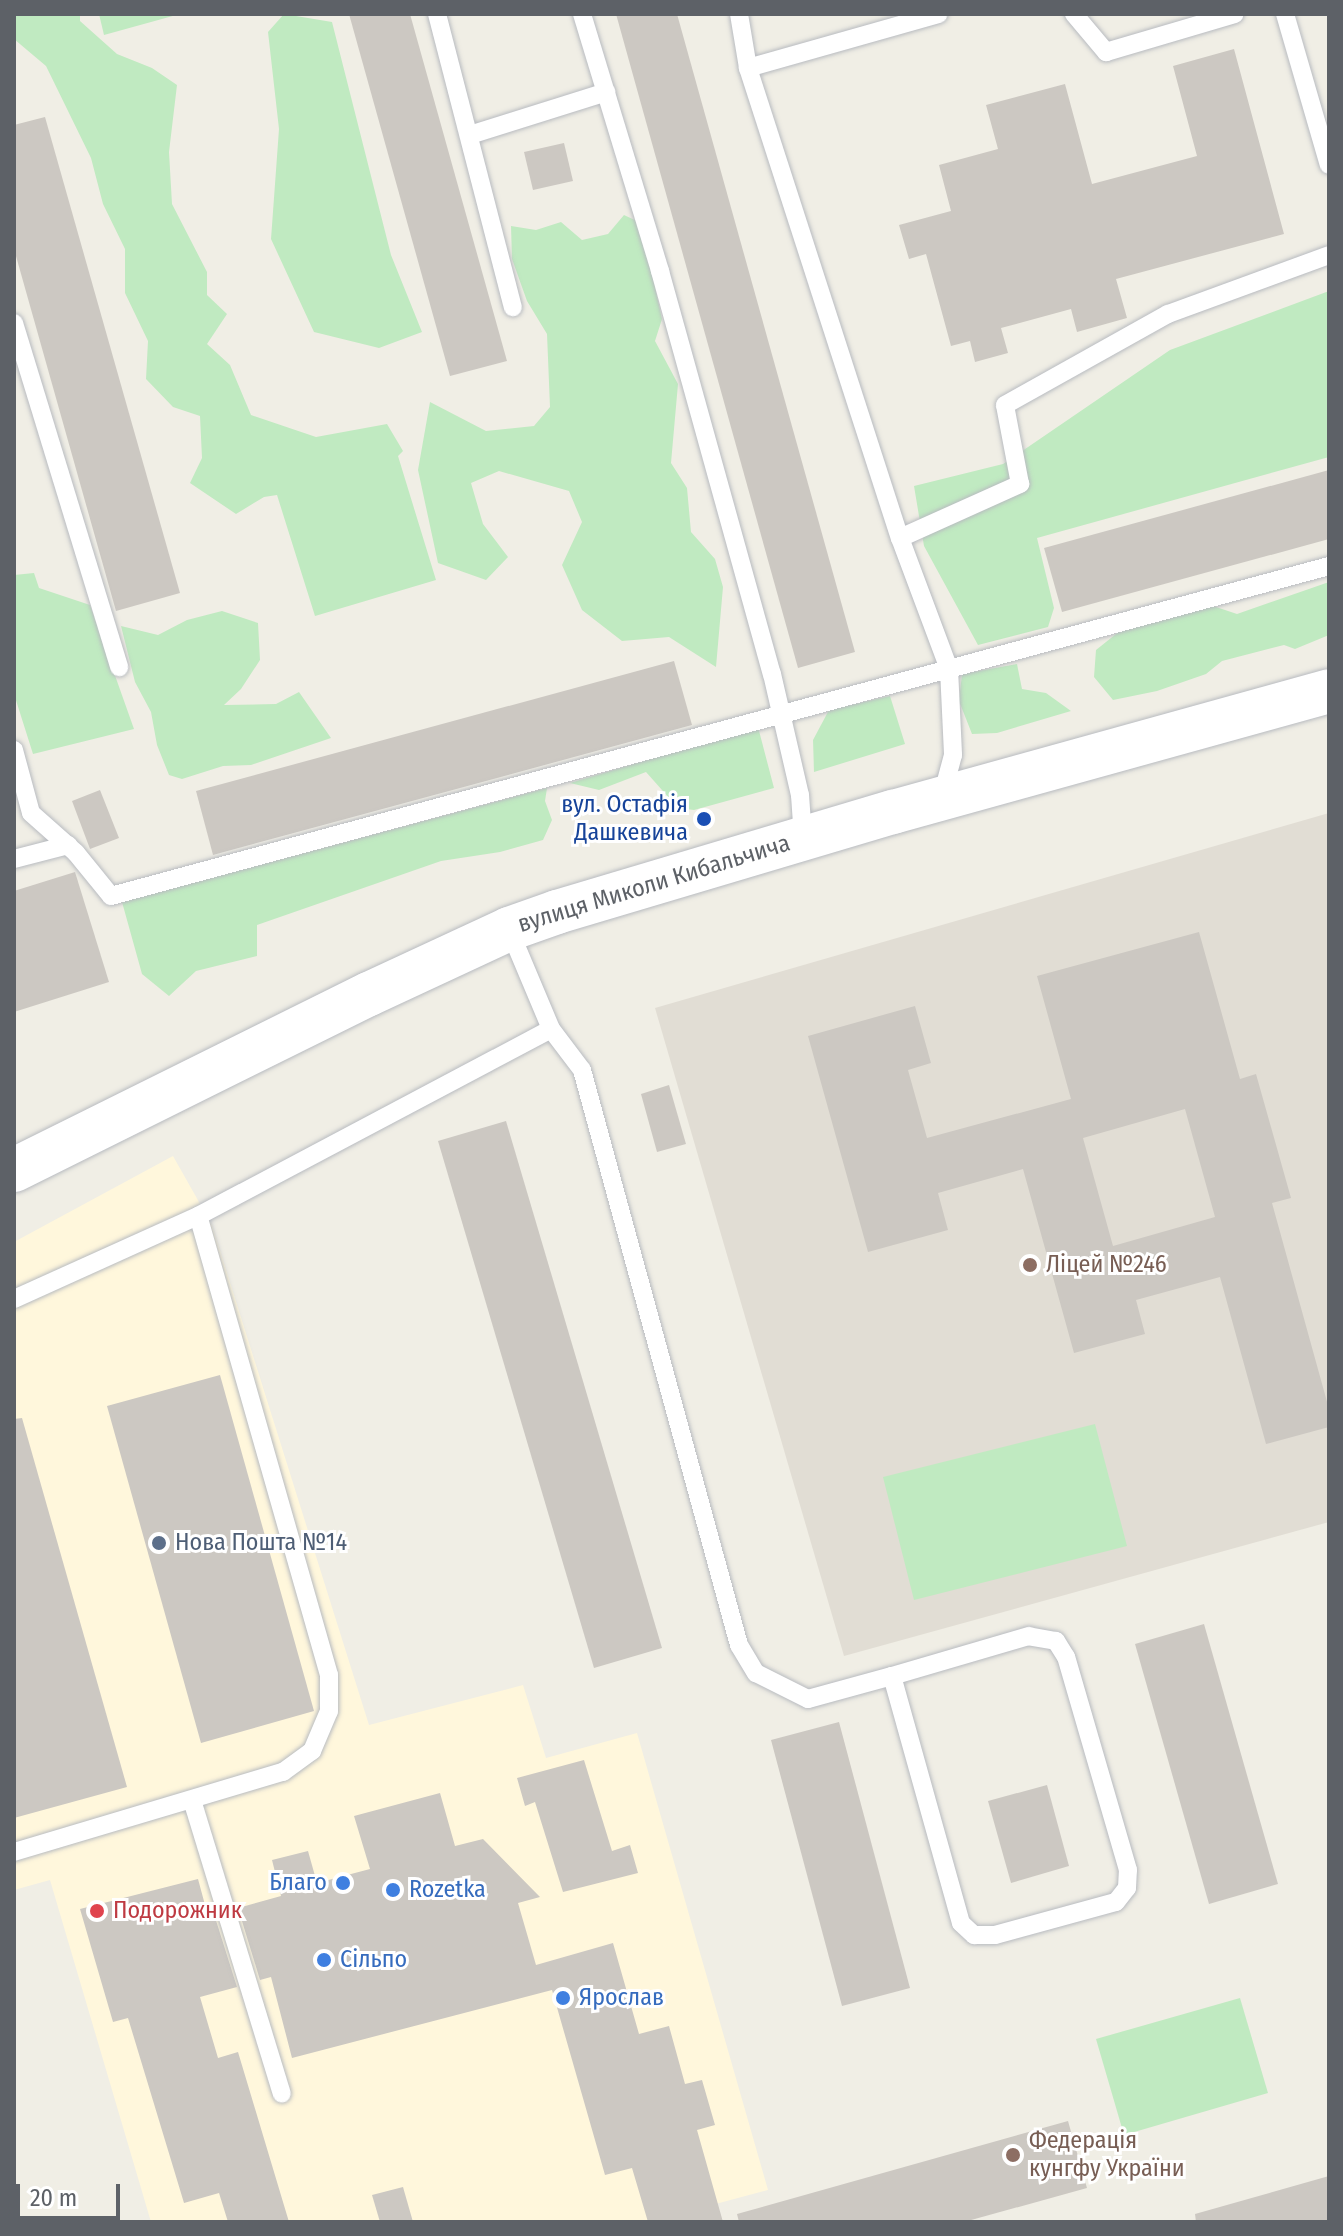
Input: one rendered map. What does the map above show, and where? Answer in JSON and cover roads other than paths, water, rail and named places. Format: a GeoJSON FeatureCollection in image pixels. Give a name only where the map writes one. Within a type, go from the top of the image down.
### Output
{"type":"FeatureCollection","features":[{"type":"Feature","properties":{"kind":"street","name":"вулиця Миколи Кибальчича"},"geometry":{"type":"LineString","coordinates":[[14,1170],[369,994],[509,929],[803,838],[1329,691]]}},
{"type":"Feature","properties":{"kind":"lane"},"geometry":{"type":"LineString","coordinates":[[437,14],[513,307]]}},
{"type":"Feature","properties":{"kind":"lane"},"geometry":{"type":"LineString","coordinates":[[582,14],[660,271],[781,714],[800,795],[803,838]]}},
{"type":"Feature","properties":{"kind":"lane"},"geometry":{"type":"LineString","coordinates":[[739,14],[748,68],[900,538],[949,669],[953,755],[942,798]]}},
{"type":"Feature","properties":{"kind":"lane"},"geometry":{"type":"LineString","coordinates":[[748,68],[939,14]]}},
{"type":"Feature","properties":{"kind":"lane"},"geometry":{"type":"LineString","coordinates":[[1074,14],[1106,52],[1235,14]]}},
{"type":"Feature","properties":{"kind":"lane"},"geometry":{"type":"LineString","coordinates":[[1285,14],[1329,165]]}},
{"type":"Feature","properties":{"kind":"lane"},"geometry":{"type":"LineString","coordinates":[[470,135],[606,92]]}},
{"type":"Feature","properties":{"kind":"lane"},"geometry":{"type":"LineString","coordinates":[[900,538],[1020,484],[1005,405],[1168,314],[1329,255]]}},
{"type":"Feature","properties":{"kind":"lane"},"geometry":{"type":"LineString","coordinates":[[14,323],[119,667]]}},
{"type":"Feature","properties":{"kind":"lane"},"geometry":{"type":"LineString","coordinates":[[14,750],[31,813],[68,845],[111,896],[1329,566]]}},
{"type":"Feature","properties":{"kind":"lane"},"geometry":{"type":"LineString","coordinates":[[14,859],[68,845]]}},
{"type":"Feature","properties":{"kind":"lane"},"geometry":{"type":"LineString","coordinates":[[509,929],[551,1029],[582,1070],[739,1645],[756,1673],[808,1699],[1029,1636],[1056,1641],[1066,1657],[1128,1870],[1127,1888],[1116,1902],[995,1935],[974,1935],[961,1923],[892,1676]]}},
{"type":"Feature","properties":{"kind":"lane"},"geometry":{"type":"LineString","coordinates":[[14,1299],[198,1216],[551,1029]]}},
{"type":"Feature","properties":{"kind":"lane"},"geometry":{"type":"LineString","coordinates":[[14,1852],[283,1772],[312,1751],[329,1711],[329,1675],[198,1216]]}},
{"type":"Feature","properties":{"kind":"lane"},"geometry":{"type":"LineString","coordinates":[[192,1800],[282,2094]]}},
{"type":"Feature","properties":{"kind":"place","name":"вул. Остафія Дашкевича"},"geometry":{"type":"Point","coordinates":[704,819]}},
{"type":"Feature","properties":{"kind":"place","name":"Ліцей №246"},"geometry":{"type":"Point","coordinates":[1030,1265]}},
{"type":"Feature","properties":{"kind":"place","name":"Нова Пошта №14"},"geometry":{"type":"Point","coordinates":[159,1543]}},
{"type":"Feature","properties":{"kind":"place","name":"Благо"},"geometry":{"type":"Point","coordinates":[343,1883]}},
{"type":"Feature","properties":{"kind":"place","name":"Rozetka"},"geometry":{"type":"Point","coordinates":[393,1890]}},
{"type":"Feature","properties":{"kind":"place","name":"Подорожник"},"geometry":{"type":"Point","coordinates":[97,1911]}},
{"type":"Feature","properties":{"kind":"place","name":"Сільпо"},"geometry":{"type":"Point","coordinates":[324,1960]}},
{"type":"Feature","properties":{"kind":"place","name":"Ярослав"},"geometry":{"type":"Point","coordinates":[563,1998]}},
{"type":"Feature","properties":{"kind":"place","name":"Федерація кунгфу України"},"geometry":{"type":"Point","coordinates":[1013,2155]}}]}
